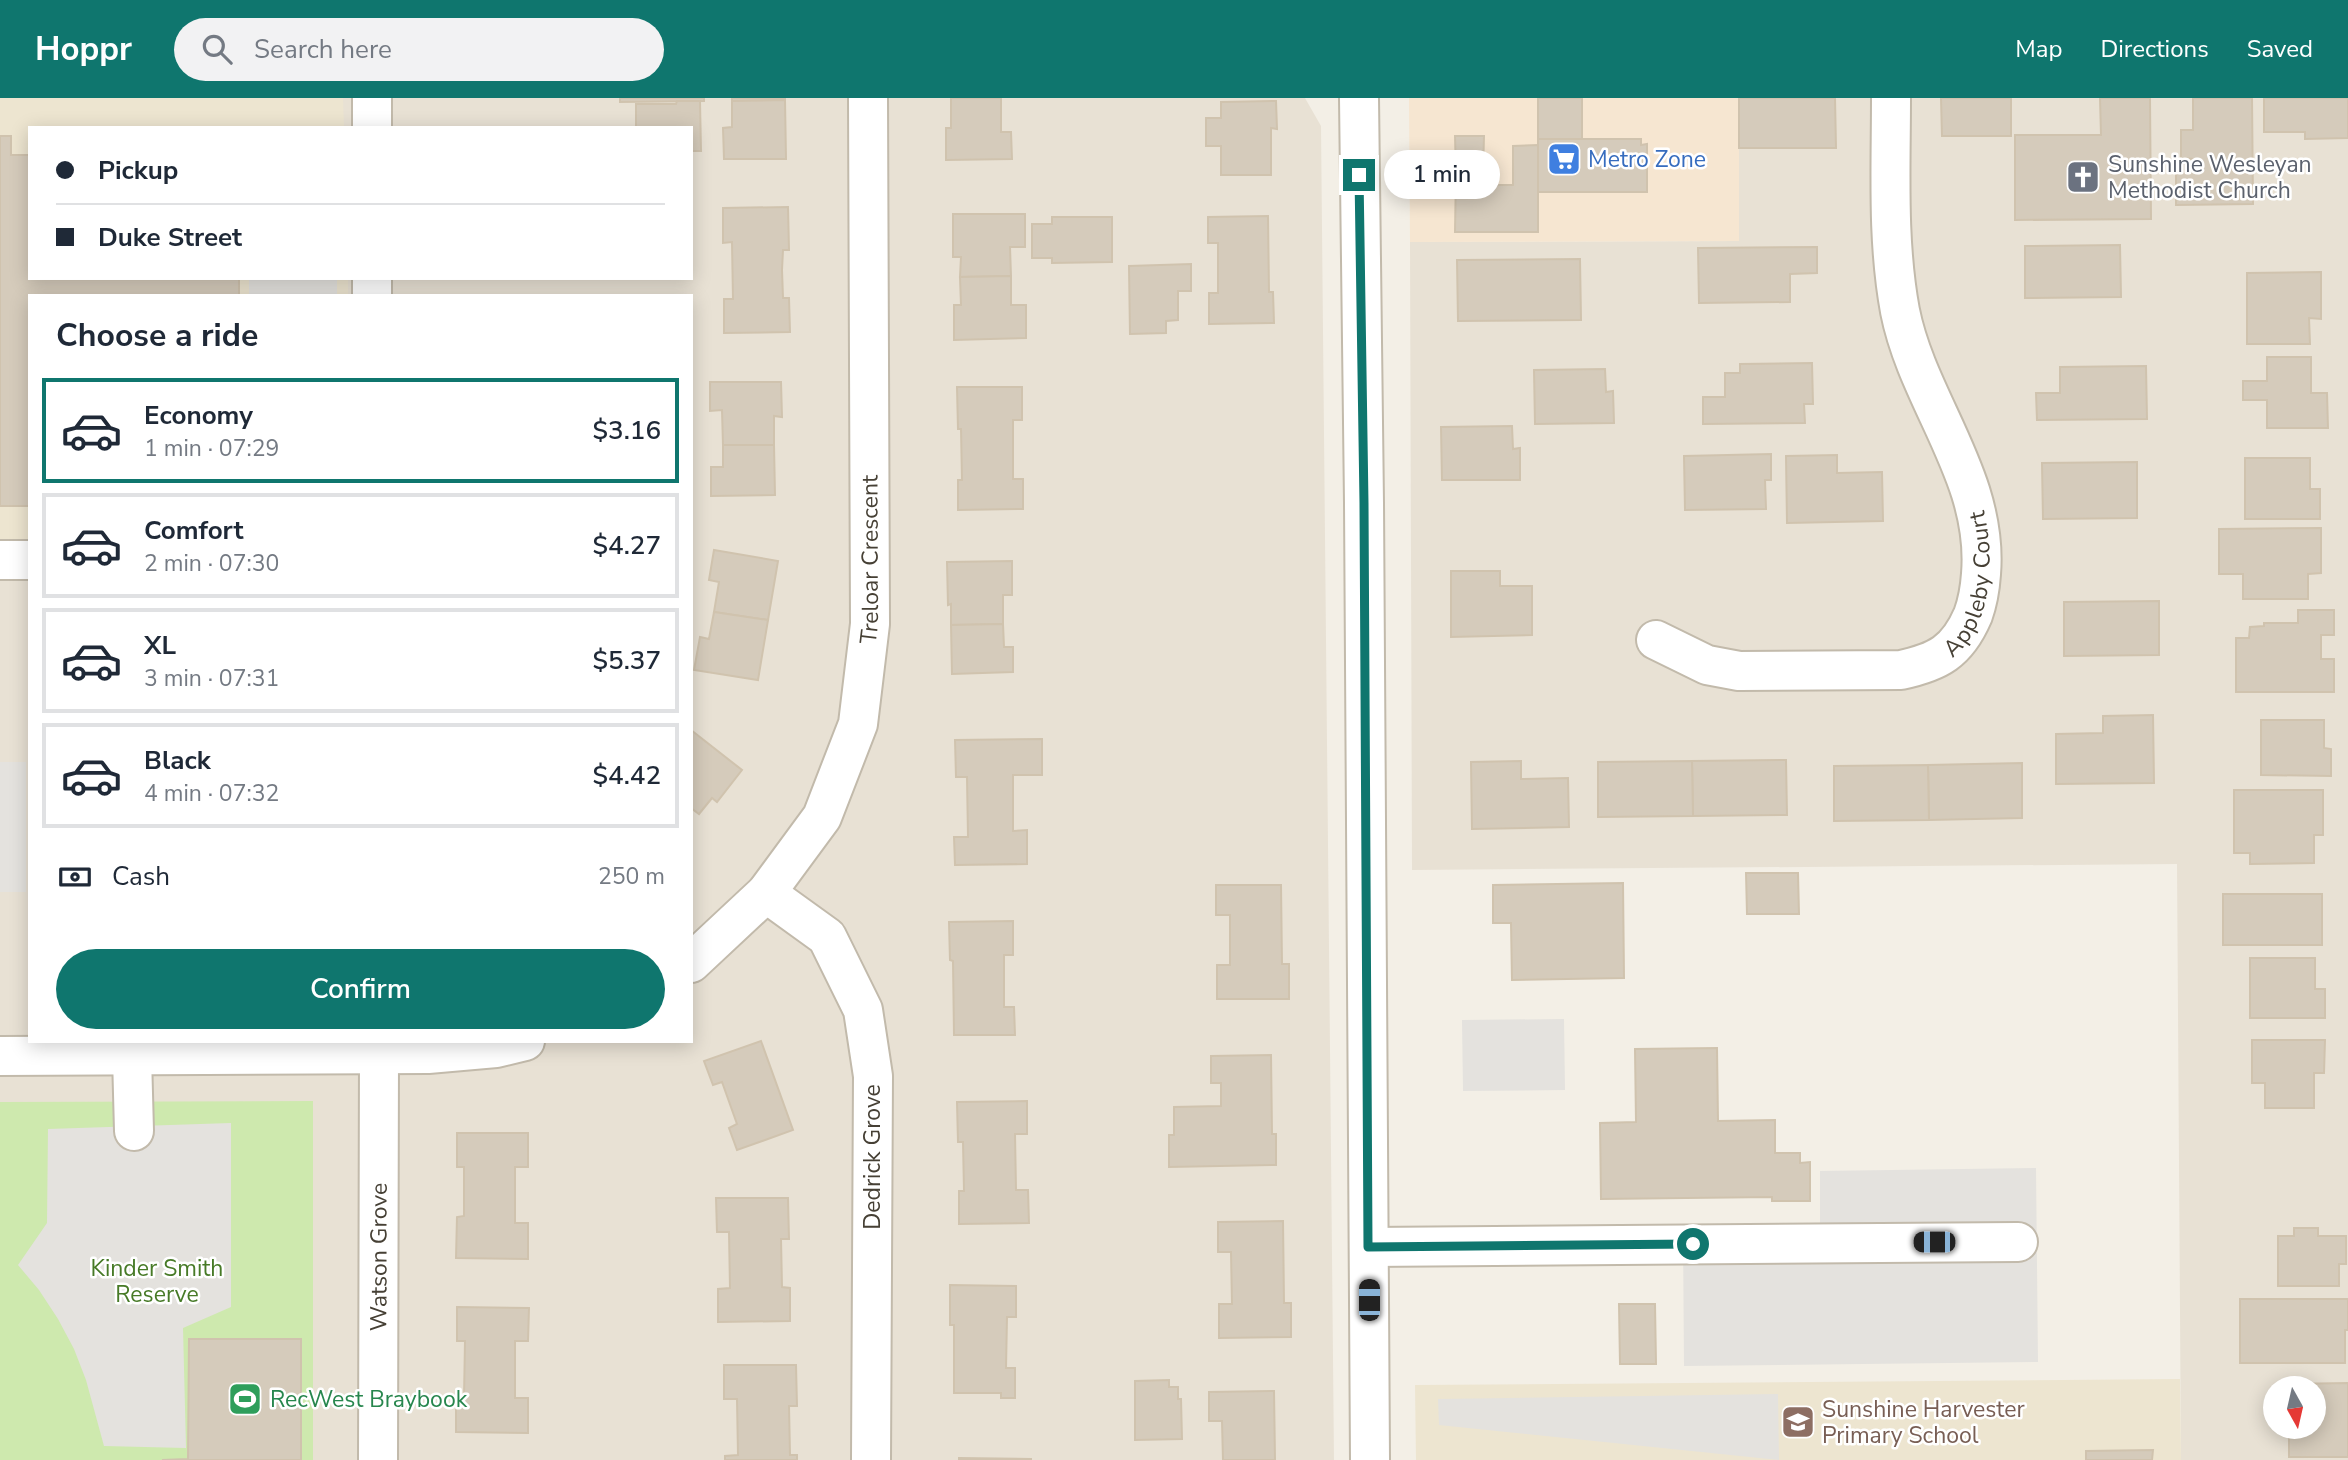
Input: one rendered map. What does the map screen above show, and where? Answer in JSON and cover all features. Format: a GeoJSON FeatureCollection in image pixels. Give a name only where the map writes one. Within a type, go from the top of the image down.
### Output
{"type":"FeatureCollection","features":[{"type":"Feature","properties":{"kind":"street"},"geometry":{"type":"LineString","coordinates":[[372,98],[372,126]]}},
{"type":"Feature","properties":{"kind":"street","name":"Treloar Crescent"},"geometry":{"type":"LineString","coordinates":[[693,961],[766,893],[822,817],[858,724],[870,624],[868,98]]}},
{"type":"Feature","properties":{"kind":"street"},"geometry":{"type":"LineString","coordinates":[[1340,98],[1359,148]]}},
{"type":"Feature","properties":{"kind":"street"},"geometry":{"type":"LineString","coordinates":[[1359,98],[1370,1460]]}},
{"type":"Feature","properties":{"kind":"street","name":"Appleby Court"},"geometry":{"type":"LineString","coordinates":[[1656,640],[1707,665],[1739,671],[1900,670],[1927,664],[1950,651],[1967,628],[1979,600],[1982,558],[1978,521],[1969,485],[1910,345],[1901,313],[1893,261],[1891,98]]}},
{"type":"Feature","properties":{"kind":"street"},"geometry":{"type":"LineString","coordinates":[[0,560],[28,560]]}},
{"type":"Feature","properties":{"kind":"street","name":"Dedrick Grove"},"geometry":{"type":"LineString","coordinates":[[766,893],[827,937],[863,1010],[873,1076],[871,1460]]}},
{"type":"Feature","properties":{"kind":"street"},"geometry":{"type":"LineString","coordinates":[[24,1051],[132,1056],[379,1056],[482,1049],[514,1043]]}},
{"type":"Feature","properties":{"kind":"street"},"geometry":{"type":"LineString","coordinates":[[132,1056],[134,1131]]}},
{"type":"Feature","properties":{"kind":"street","name":"Watson Grove"},"geometry":{"type":"LineString","coordinates":[[378,1460],[379,1056]]}},
{"type":"Feature","properties":{"kind":"street"},"geometry":{"type":"LineString","coordinates":[[1368,1247],[2018,1242]]}},
{"type":"Feature","properties":{"kind":"shaded area"},"geometry":{"type":"Polygon","coordinates":[[[0,98],[1305,98],[1321,126],[1334,1460],[0,1460],[0,98]]]}},
{"type":"Feature","properties":{"kind":"shaded area"},"geometry":{"type":"Polygon","coordinates":[[[0,98],[343,98],[344,126],[28,126],[28,280],[348,280],[348,294],[28,294],[28,540],[0,541],[0,98]]]}},
{"type":"Feature","properties":{"kind":"shaded area"},"geometry":{"type":"Polygon","coordinates":[[[1409,98],[1739,98],[1739,241],[1410,242],[1409,98]]]}},
{"type":"Feature","properties":{"kind":"shaded area"},"geometry":{"type":"Polygon","coordinates":[[[1739,98],[2348,98],[2348,1460],[2181,1460],[2177,864],[1412,870],[1410,242],[1738,241],[1739,98]]]}},
{"type":"Feature","properties":{"kind":"shaded area"},"geometry":{"type":"Polygon","coordinates":[[[249,280],[337,280],[337,294],[249,294],[249,280]]]}},
{"type":"Feature","properties":{"kind":"shaded area"},"geometry":{"type":"Polygon","coordinates":[[[0,762],[26,762],[26,892],[0,892],[0,762]]]}},
{"type":"Feature","properties":{"kind":"shaded area"},"geometry":{"type":"Polygon","coordinates":[[[1564,1019],[1565,1090],[1463,1091],[1462,1020],[1564,1019]]]}},
{"type":"Feature","properties":{"kind":"shaded area"},"geometry":{"type":"Polygon","coordinates":[[[231,1123],[231,1307],[183,1328],[186,1448],[104,1446],[86,1380],[74,1349],[39,1290],[18,1265],[47,1223],[48,1129],[231,1123]]]}},
{"type":"Feature","properties":{"kind":"shaded area"},"geometry":{"type":"Polygon","coordinates":[[[2036,1168],[2038,1362],[1684,1366],[1683,1233],[1820,1231],[1820,1171],[2036,1168]]]}},
{"type":"Feature","properties":{"kind":"shaded area","name":"Sunshine Harvester Primary School"},"geometry":{"type":"Polygon","coordinates":[[[2180,1379],[2181,1460],[1416,1460],[1415,1385],[2180,1379]]]}},
{"type":"Feature","properties":{"kind":"shaded area"},"geometry":{"type":"Polygon","coordinates":[[[1778,1394],[1779,1460],[1439,1425],[1438,1399],[1778,1394]]]}},
{"type":"Feature","properties":{"kind":"green space","name":"Kinder Smith Reserve"},"geometry":{"type":"Polygon","coordinates":[[[313,1101],[313,1460],[0,1460],[0,1102],[313,1101]]]}},
{"type":"Feature","properties":{"kind":"building"},"geometry":{"type":"Polygon","coordinates":[[[620,98],[704,98],[704,101],[620,102],[620,98]]]}},
{"type":"Feature","properties":{"kind":"building"},"geometry":{"type":"Polygon","coordinates":[[[732,98],[785,98],[785,100],[732,101],[732,98]]]}},
{"type":"Feature","properties":{"kind":"building"},"geometry":{"type":"Polygon","coordinates":[[[951,98],[1001,98],[1001,132],[1011,132],[1012,159],[946,160],[946,128],[951,128],[951,98]]]}},
{"type":"Feature","properties":{"kind":"building"},"geometry":{"type":"Polygon","coordinates":[[[1538,98],[1582,98],[1582,145],[1538,145],[1538,98]]]}},
{"type":"Feature","properties":{"kind":"building"},"geometry":{"type":"Polygon","coordinates":[[[1739,98],[1835,98],[1836,148],[1739,148],[1739,98]]]}},
{"type":"Feature","properties":{"kind":"building"},"geometry":{"type":"Polygon","coordinates":[[[1941,98],[2011,98],[2011,136],[1942,136],[1941,98]]]}},
{"type":"Feature","properties":{"kind":"building","name":"Sunshine Wesleyan Methodist Church"},"geometry":{"type":"Polygon","coordinates":[[[2100,98],[2150,98],[2151,219],[2015,220],[2015,135],[2101,135],[2100,98]]]}},
{"type":"Feature","properties":{"kind":"building"},"geometry":{"type":"Polygon","coordinates":[[[2193,98],[2252,98],[2253,204],[2176,205],[2176,164],[2193,164],[2193,159],[2181,158],[2181,130],[2193,130],[2193,98]]]}},
{"type":"Feature","properties":{"kind":"building"},"geometry":{"type":"Polygon","coordinates":[[[2264,98],[2348,98],[2348,138],[2305,139],[2305,132],[2264,132],[2264,98]]]}},
{"type":"Feature","properties":{"kind":"building"},"geometry":{"type":"Polygon","coordinates":[[[785,100],[786,159],[724,159],[723,128],[732,127],[732,101],[785,100]]]}},
{"type":"Feature","properties":{"kind":"building"},"geometry":{"type":"Polygon","coordinates":[[[677,101],[700,101],[701,151],[693,151],[693,126],[636,126],[636,104],[676,104],[677,101]]]}},
{"type":"Feature","properties":{"kind":"building"},"geometry":{"type":"Polygon","coordinates":[[[1276,101],[1277,129],[1271,128],[1271,175],[1221,175],[1221,146],[1206,146],[1206,118],[1221,118],[1221,102],[1276,101]]]}},
{"type":"Feature","properties":{"kind":"building"},"geometry":{"type":"Polygon","coordinates":[[[0,136],[11,136],[11,155],[28,155],[28,280],[239,280],[239,294],[28,294],[28,506],[0,506],[0,136]]]}},
{"type":"Feature","properties":{"kind":"building"},"geometry":{"type":"Polygon","coordinates":[[[1455,136],[1484,136],[1483,173],[1456,173],[1455,136]]]}},
{"type":"Feature","properties":{"kind":"building"},"geometry":{"type":"Polygon","coordinates":[[[1538,139],[1641,139],[1641,145],[1647,144],[1647,192],[1538,192],[1538,139]]]}},
{"type":"Feature","properties":{"kind":"building"},"geometry":{"type":"Polygon","coordinates":[[[1538,145],[1538,232],[1455,232],[1456,173],[1485,173],[1486,185],[1513,185],[1513,146],[1538,145]]]}},
{"type":"Feature","properties":{"kind":"building"},"geometry":{"type":"Polygon","coordinates":[[[788,207],[789,250],[783,250],[782,270],[783,298],[789,298],[790,332],[724,333],[724,299],[733,299],[732,242],[723,243],[723,208],[788,207]]]}},
{"type":"Feature","properties":{"kind":"building"},"geometry":{"type":"Polygon","coordinates":[[[953,214],[1025,214],[1025,247],[1010,247],[1011,276],[960,277],[961,257],[953,257],[953,214]]]}},
{"type":"Feature","properties":{"kind":"building"},"geometry":{"type":"Polygon","coordinates":[[[1268,216],[1269,292],[1273,292],[1274,323],[1209,324],[1209,293],[1218,293],[1218,243],[1208,243],[1208,217],[1268,216]]]}},
{"type":"Feature","properties":{"kind":"building"},"geometry":{"type":"Polygon","coordinates":[[[1052,217],[1112,217],[1112,262],[1052,263],[1052,258],[1032,258],[1032,224],[1052,224],[1052,217]]]}},
{"type":"Feature","properties":{"kind":"building"},"geometry":{"type":"Polygon","coordinates":[[[2120,245],[2121,297],[2025,298],[2025,246],[2120,245]]]}},
{"type":"Feature","properties":{"kind":"building"},"geometry":{"type":"Polygon","coordinates":[[[1817,247],[1817,273],[1790,274],[1790,302],[1699,303],[1698,248],[1817,247]]]}},
{"type":"Feature","properties":{"kind":"building"},"geometry":{"type":"Polygon","coordinates":[[[1580,259],[1581,320],[1458,321],[1457,260],[1580,259]]]}},
{"type":"Feature","properties":{"kind":"building"},"geometry":{"type":"Polygon","coordinates":[[[1191,264],[1191,291],[1178,291],[1178,320],[1166,321],[1166,333],[1130,334],[1129,266],[1191,264]]]}},
{"type":"Feature","properties":{"kind":"building"},"geometry":{"type":"Polygon","coordinates":[[[2321,272],[2321,319],[2309,318],[2310,344],[2247,344],[2247,273],[2321,272]]]}},
{"type":"Feature","properties":{"kind":"building"},"geometry":{"type":"Polygon","coordinates":[[[1011,276],[1011,305],[1026,305],[1026,338],[954,340],[954,305],[961,305],[960,277],[1011,276]]]}},
{"type":"Feature","properties":{"kind":"building"},"geometry":{"type":"Polygon","coordinates":[[[2267,357],[2311,357],[2311,393],[2327,393],[2328,428],[2267,428],[2267,400],[2243,400],[2243,381],[2267,381],[2267,357]]]}},
{"type":"Feature","properties":{"kind":"building"},"geometry":{"type":"Polygon","coordinates":[[[1812,363],[1813,404],[1804,404],[1805,423],[1703,424],[1703,397],[1725,397],[1725,373],[1740,373],[1740,364],[1812,363]]]}},
{"type":"Feature","properties":{"kind":"building"},"geometry":{"type":"Polygon","coordinates":[[[2146,366],[2147,419],[2037,420],[2036,393],[2060,393],[2060,367],[2146,366]]]}},
{"type":"Feature","properties":{"kind":"building"},"geometry":{"type":"Polygon","coordinates":[[[1605,369],[1606,392],[1613,391],[1614,423],[1535,424],[1534,370],[1605,369]]]}},
{"type":"Feature","properties":{"kind":"building"},"geometry":{"type":"Polygon","coordinates":[[[710,382],[781,382],[782,417],[774,416],[774,445],[723,445],[722,410],[710,411],[710,382]]]}},
{"type":"Feature","properties":{"kind":"building"},"geometry":{"type":"Polygon","coordinates":[[[957,387],[1022,387],[1022,420],[1013,420],[1013,479],[1023,479],[1023,509],[958,510],[958,480],[962,480],[957,387]]]}},
{"type":"Feature","properties":{"kind":"building"},"geometry":{"type":"Polygon","coordinates":[[[1512,426],[1513,449],[1520,448],[1520,480],[1442,480],[1441,427],[1512,426]]]}},
{"type":"Feature","properties":{"kind":"building"},"geometry":{"type":"Polygon","coordinates":[[[723,445],[774,445],[775,495],[711,496],[711,467],[723,467],[723,445]]]}},
{"type":"Feature","properties":{"kind":"building"},"geometry":{"type":"Polygon","coordinates":[[[1771,454],[1771,480],[1765,480],[1766,509],[1685,510],[1684,456],[1771,454]]]}},
{"type":"Feature","properties":{"kind":"building"},"geometry":{"type":"Polygon","coordinates":[[[1837,455],[1837,473],[1882,472],[1883,521],[1787,523],[1786,456],[1837,455]]]}},
{"type":"Feature","properties":{"kind":"building"},"geometry":{"type":"Polygon","coordinates":[[[2245,458],[2310,458],[2310,489],[2320,489],[2320,519],[2245,519],[2245,458]]]}},
{"type":"Feature","properties":{"kind":"building"},"geometry":{"type":"Polygon","coordinates":[[[2137,462],[2137,518],[2043,519],[2042,463],[2137,462]]]}},
{"type":"Feature","properties":{"kind":"building"},"geometry":{"type":"Polygon","coordinates":[[[2321,528],[2321,573],[2308,574],[2308,599],[2243,599],[2243,574],[2219,574],[2219,529],[2321,528]]]}},
{"type":"Feature","properties":{"kind":"building"},"geometry":{"type":"Polygon","coordinates":[[[714,550],[778,561],[768,620],[714,612],[719,582],[709,580],[714,550]]]}},
{"type":"Feature","properties":{"kind":"building"},"geometry":{"type":"Polygon","coordinates":[[[1012,561],[1012,595],[1003,595],[1003,624],[951,625],[947,562],[1012,561]]]}},
{"type":"Feature","properties":{"kind":"building"},"geometry":{"type":"Polygon","coordinates":[[[1451,571],[1500,571],[1500,586],[1532,586],[1532,635],[1451,637],[1451,571]]]}},
{"type":"Feature","properties":{"kind":"building"},"geometry":{"type":"Polygon","coordinates":[[[2159,601],[2159,655],[2064,656],[2064,602],[2159,601]]]}},
{"type":"Feature","properties":{"kind":"building"},"geometry":{"type":"Polygon","coordinates":[[[2298,610],[2334,610],[2334,635],[2321,635],[2321,659],[2334,659],[2334,692],[2236,692],[2236,638],[2249,638],[2250,627],[2264,626],[2264,623],[2298,623],[2298,610]]]}},
{"type":"Feature","properties":{"kind":"building"},"geometry":{"type":"Polygon","coordinates":[[[714,612],[768,620],[758,680],[694,670],[700,637],[709,639],[714,612]]]}},
{"type":"Feature","properties":{"kind":"building"},"geometry":{"type":"Polygon","coordinates":[[[1003,624],[1004,647],[1013,647],[1013,672],[952,674],[951,625],[1003,624]]]}},
{"type":"Feature","properties":{"kind":"building"},"geometry":{"type":"Polygon","coordinates":[[[2153,715],[2154,783],[2056,784],[2056,734],[2103,733],[2103,716],[2153,715]]]}},
{"type":"Feature","properties":{"kind":"building"},"geometry":{"type":"Polygon","coordinates":[[[2261,720],[2324,720],[2324,748],[2331,749],[2331,776],[2261,775],[2261,720]]]}},
{"type":"Feature","properties":{"kind":"building"},"geometry":{"type":"Polygon","coordinates":[[[693,732],[742,770],[717,802],[712,798],[699,814],[693,810],[693,732]]]}},
{"type":"Feature","properties":{"kind":"building"},"geometry":{"type":"Polygon","coordinates":[[[1042,739],[1042,775],[1013,775],[1013,831],[1027,830],[1027,864],[955,865],[954,837],[968,837],[967,777],[956,777],[955,740],[1042,739]]]}},
{"type":"Feature","properties":{"kind":"building"},"geometry":{"type":"Polygon","coordinates":[[[1786,760],[1787,815],[1693,816],[1692,761],[1786,760]]]}},
{"type":"Feature","properties":{"kind":"building"},"geometry":{"type":"Polygon","coordinates":[[[1521,761],[1521,779],[1568,778],[1569,827],[1472,829],[1471,762],[1521,761]]]}},
{"type":"Feature","properties":{"kind":"building"},"geometry":{"type":"Polygon","coordinates":[[[1692,761],[1693,816],[1598,817],[1598,762],[1692,761]]]}},
{"type":"Feature","properties":{"kind":"building"},"geometry":{"type":"Polygon","coordinates":[[[2022,763],[2022,818],[1929,820],[1928,765],[2022,763]]]}},
{"type":"Feature","properties":{"kind":"building"},"geometry":{"type":"Polygon","coordinates":[[[1928,765],[1929,820],[1834,821],[1834,766],[1928,765]]]}},
{"type":"Feature","properties":{"kind":"building"},"geometry":{"type":"Polygon","coordinates":[[[2234,790],[2323,790],[2323,835],[2314,835],[2314,863],[2250,864],[2250,853],[2234,853],[2234,790]]]}},
{"type":"Feature","properties":{"kind":"building"},"geometry":{"type":"Polygon","coordinates":[[[1746,873],[1798,873],[1799,914],[1747,914],[1746,873]]]}},
{"type":"Feature","properties":{"kind":"building"},"geometry":{"type":"Polygon","coordinates":[[[1623,883],[1624,978],[1512,980],[1511,923],[1493,923],[1493,885],[1623,883]]]}},
{"type":"Feature","properties":{"kind":"building"},"geometry":{"type":"Polygon","coordinates":[[[1216,885],[1281,885],[1282,964],[1289,964],[1289,999],[1217,999],[1217,965],[1230,965],[1230,915],[1216,915],[1216,885]]]}},
{"type":"Feature","properties":{"kind":"building"},"geometry":{"type":"Polygon","coordinates":[[[2223,894],[2322,894],[2322,945],[2223,945],[2223,894]]]}},
{"type":"Feature","properties":{"kind":"building"},"geometry":{"type":"Polygon","coordinates":[[[1013,921],[1013,955],[1004,955],[1004,1007],[1014,1007],[1015,1035],[954,1035],[953,961],[950,960],[949,922],[1013,921]]]}},
{"type":"Feature","properties":{"kind":"building"},"geometry":{"type":"Polygon","coordinates":[[[2250,958],[2315,958],[2315,989],[2325,989],[2325,1018],[2250,1018],[2250,958]]]}},
{"type":"Feature","properties":{"kind":"building"},"geometry":{"type":"Polygon","coordinates":[[[2252,1040],[2325,1040],[2324,1073],[2314,1073],[2314,1108],[2265,1108],[2265,1083],[2252,1083],[2252,1040]]]}},
{"type":"Feature","properties":{"kind":"building"},"geometry":{"type":"Polygon","coordinates":[[[761,1041],[793,1130],[737,1150],[729,1128],[737,1124],[722,1082],[713,1085],[704,1061],[761,1041]]]}},
{"type":"Feature","properties":{"kind":"building"},"geometry":{"type":"Polygon","coordinates":[[[1717,1048],[1718,1121],[1775,1120],[1775,1153],[1800,1153],[1800,1163],[1810,1162],[1810,1201],[1772,1201],[1772,1197],[1601,1199],[1600,1123],[1636,1122],[1635,1049],[1717,1048]]]}},
{"type":"Feature","properties":{"kind":"building"},"geometry":{"type":"Polygon","coordinates":[[[1271,1055],[1272,1134],[1276,1134],[1276,1165],[1169,1167],[1169,1135],[1174,1135],[1174,1107],[1221,1106],[1221,1083],[1211,1083],[1211,1056],[1271,1055]]]}},
{"type":"Feature","properties":{"kind":"building"},"geometry":{"type":"Polygon","coordinates":[[[1027,1101],[1027,1134],[1015,1134],[1016,1190],[1028,1190],[1029,1223],[959,1224],[959,1191],[964,1191],[963,1142],[958,1142],[957,1102],[1027,1101]]]}},
{"type":"Feature","properties":{"kind":"building"},"geometry":{"type":"Polygon","coordinates":[[[457,1133],[528,1133],[528,1167],[515,1167],[515,1223],[528,1223],[528,1259],[456,1258],[457,1217],[464,1216],[464,1167],[457,1167],[457,1133]]]}},
{"type":"Feature","properties":{"kind":"building"},"geometry":{"type":"Polygon","coordinates":[[[716,1198],[788,1198],[789,1239],[781,1239],[782,1287],[790,1288],[790,1321],[718,1322],[718,1289],[730,1288],[729,1232],[717,1232],[716,1198]]]}},
{"type":"Feature","properties":{"kind":"building"},"geometry":{"type":"Polygon","coordinates":[[[1283,1221],[1284,1303],[1291,1303],[1291,1337],[1219,1338],[1219,1304],[1232,1304],[1231,1252],[1218,1252],[1218,1222],[1283,1221]]]}},
{"type":"Feature","properties":{"kind":"building"},"geometry":{"type":"Polygon","coordinates":[[[2294,1228],[2318,1228],[2318,1236],[2346,1236],[2346,1264],[2339,1264],[2339,1286],[2278,1286],[2278,1236],[2294,1236],[2294,1228]]]}},
{"type":"Feature","properties":{"kind":"building"},"geometry":{"type":"Polygon","coordinates":[[[950,1285],[1016,1286],[1016,1317],[1007,1317],[1006,1368],[1015,1368],[1015,1398],[1001,1398],[1001,1393],[954,1393],[954,1325],[950,1325],[950,1285]]]}},
{"type":"Feature","properties":{"kind":"building"},"geometry":{"type":"Polygon","coordinates":[[[2240,1299],[2348,1299],[2345,1363],[2240,1363],[2240,1299]]]}},
{"type":"Feature","properties":{"kind":"building"},"geometry":{"type":"Polygon","coordinates":[[[1619,1304],[1655,1304],[1656,1364],[1620,1364],[1619,1304]]]}},
{"type":"Feature","properties":{"kind":"building"},"geometry":{"type":"Polygon","coordinates":[[[457,1307],[529,1308],[528,1341],[515,1341],[515,1398],[528,1398],[528,1433],[456,1432],[456,1398],[464,1398],[465,1341],[457,1341],[457,1307]]]}},
{"type":"Feature","properties":{"kind":"building","name":"RecWest Braybook"},"geometry":{"type":"Polygon","coordinates":[[[189,1339],[301,1339],[301,1460],[162,1460],[188,1459],[189,1339]]]}},
{"type":"Feature","properties":{"kind":"building"},"geometry":{"type":"Polygon","coordinates":[[[724,1365],[796,1365],[797,1406],[789,1406],[790,1455],[797,1455],[797,1460],[725,1460],[725,1456],[738,1455],[737,1399],[724,1399],[724,1365]]]}},
{"type":"Feature","properties":{"kind":"building"},"geometry":{"type":"Polygon","coordinates":[[[1169,1380],[1169,1387],[1178,1387],[1178,1399],[1181,1399],[1182,1439],[1135,1440],[1135,1381],[1169,1380]]]}},
{"type":"Feature","properties":{"kind":"building"},"geometry":{"type":"Polygon","coordinates":[[[2326,1383],[2348,1383],[2348,1457],[2289,1457],[2289,1439],[2326,1439],[2326,1383]]]}},
{"type":"Feature","properties":{"kind":"building"},"geometry":{"type":"Polygon","coordinates":[[[1274,1391],[1275,1460],[1223,1460],[1222,1421],[1209,1421],[1209,1392],[1274,1391]]]}},
{"type":"Feature","properties":{"kind":"building"},"geometry":{"type":"Polygon","coordinates":[[[2153,1450],[2152,1460],[2086,1460],[2086,1451],[2153,1450]]]}},
{"type":"Feature","properties":{"kind":"building"},"geometry":{"type":"Polygon","coordinates":[[[1031,1459],[1031,1460],[959,1460],[1031,1459]]]}},
{"type":"Feature","properties":{"kind":"place","name":"Metro Zone"},"geometry":{"type":"Point","coordinates":[1564,159]}},
{"type":"Feature","properties":{"kind":"place","name":"Sunshine Wesleyan Methodist Church"},"geometry":{"type":"Point","coordinates":[2083,177]}},
{"type":"Feature","properties":{"kind":"place","name":"RecWest Braybook"},"geometry":{"type":"Point","coordinates":[245,1399]}},
{"type":"Feature","properties":{"kind":"place","name":"Sunshine Harvester Primary School"},"geometry":{"type":"Point","coordinates":[1798,1422]}},
{"type":"Feature","properties":{"kind":"route"},"geometry":{"type":"LineString","coordinates":[[1359,175],[1364,503],[1368,1247],[1693,1244]]}}]}
